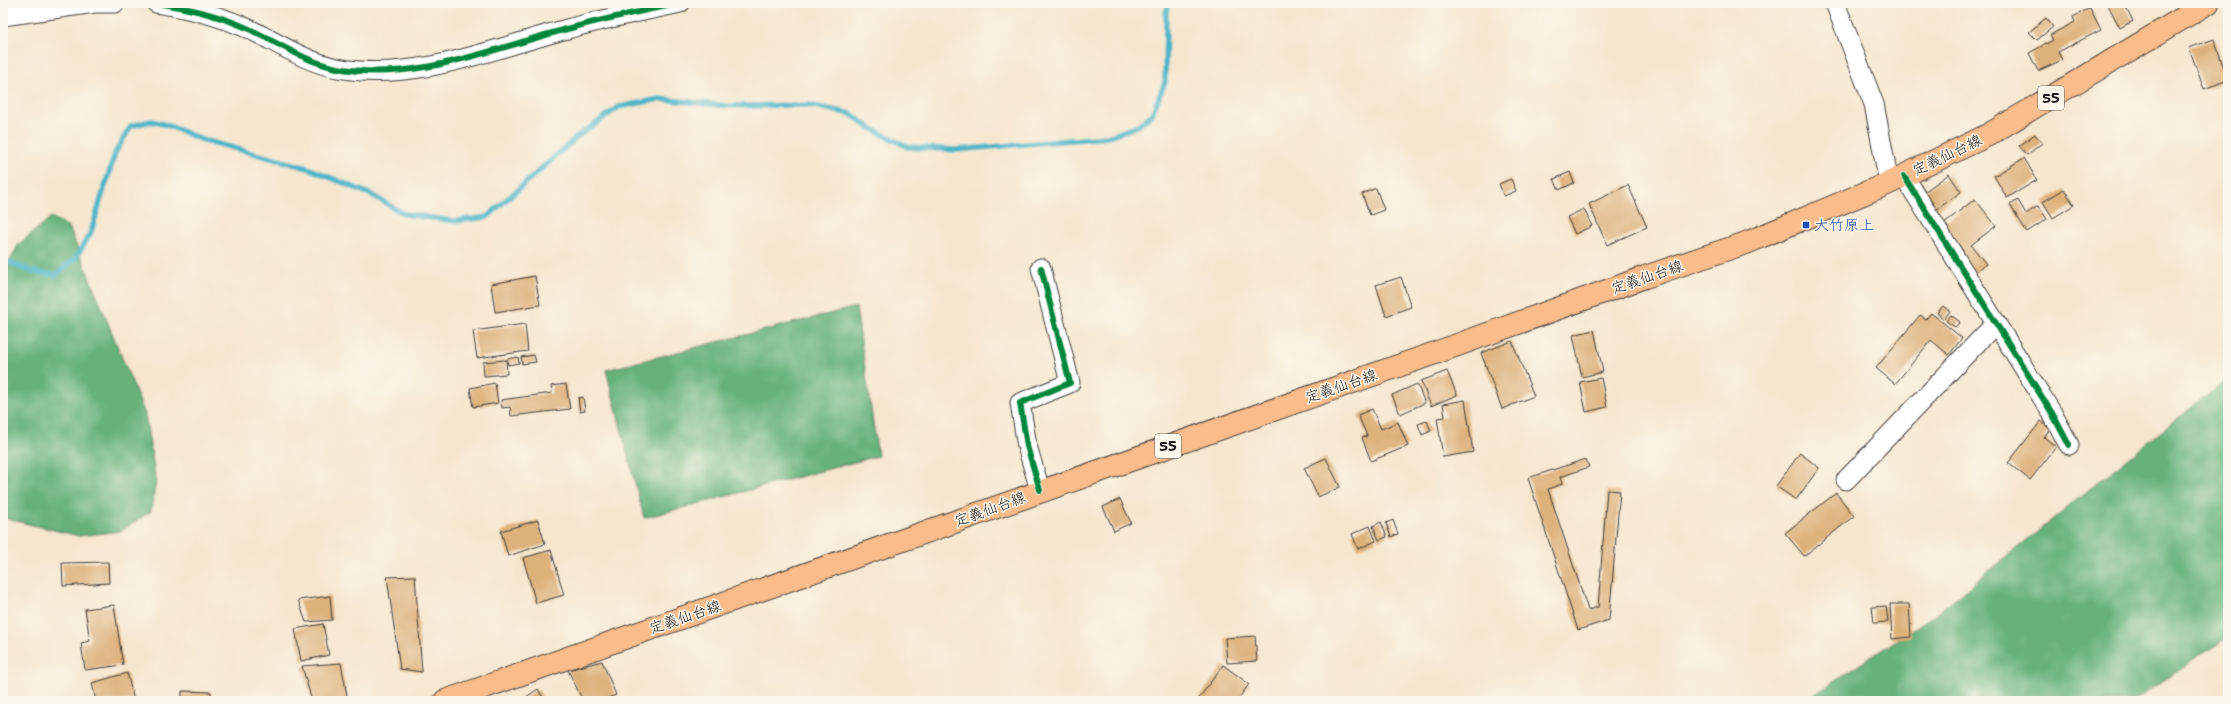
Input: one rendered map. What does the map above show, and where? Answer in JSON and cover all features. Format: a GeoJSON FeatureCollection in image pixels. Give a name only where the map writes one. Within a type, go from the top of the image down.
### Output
{"type":"FeatureCollection","features":[{"type":"Feature","properties":{"kind":"main road","name":"定義仙台線"},"geometry":{"type":"LineString","coordinates":[[445,701],[882,549],[1040,490],[1438,352],[1645,277],[1746,243],[1896,180],[1988,135],[2208,3]]}},
{"type":"Feature","properties":{"kind":"street"},"geometry":{"type":"LineString","coordinates":[[3,16],[95,3],[114,3]]}},
{"type":"Feature","properties":{"kind":"street"},"geometry":{"type":"LineString","coordinates":[[156,3],[208,13],[248,29],[297,54],[336,68],[368,73],[422,67],[448,62],[572,28],[680,3]]}},
{"type":"Feature","properties":{"kind":"street"},"geometry":{"type":"LineString","coordinates":[[1835,3],[1874,104],[1896,180],[1996,323],[2052,413],[2069,445]]}},
{"type":"Feature","properties":{"kind":"street"},"geometry":{"type":"LineString","coordinates":[[1040,490],[1027,446],[1020,403],[1070,383],[1041,268]]}},
{"type":"Feature","properties":{"kind":"street"},"geometry":{"type":"LineString","coordinates":[[1846,480],[1996,323]]}},
{"type":"Feature","properties":{"kind":"green space"},"geometry":{"type":"Polygon","coordinates":[[[51,217],[69,227],[145,414],[156,481],[151,511],[121,531],[79,536],[3,518],[3,275],[18,245],[51,217]]]}},
{"type":"Feature","properties":{"kind":"green space"},"geometry":{"type":"Polygon","coordinates":[[[856,307],[878,456],[644,518],[606,370],[856,307]]]}},
{"type":"Feature","properties":{"kind":"green space"},"geometry":{"type":"Polygon","coordinates":[[[2228,379],[2228,637],[2133,701],[1805,701],[1937,613],[2134,453],[2228,379]]]}},
{"type":"Feature","properties":{"kind":"building"},"geometry":{"type":"Polygon","coordinates":[[[2111,3],[2124,3],[2133,21],[2120,28],[2108,5],[2111,3]]]}},
{"type":"Feature","properties":{"kind":"building"},"geometry":{"type":"Polygon","coordinates":[[[2090,8],[2101,30],[2058,52],[2062,60],[2038,71],[2029,53],[2053,40],[2050,35],[2075,22],[2073,17],[2090,8]]]}},
{"type":"Feature","properties":{"kind":"building"},"geometry":{"type":"Polygon","coordinates":[[[2046,18],[2053,27],[2037,40],[2029,32],[2046,18]]]}},
{"type":"Feature","properties":{"kind":"building"},"geometry":{"type":"Polygon","coordinates":[[[2214,39],[2228,80],[2204,89],[2189,48],[2214,39]]]}},
{"type":"Feature","properties":{"kind":"building"},"geometry":{"type":"Polygon","coordinates":[[[2035,134],[2042,143],[2027,155],[2019,146],[2035,134]]]}},
{"type":"Feature","properties":{"kind":"building"},"geometry":{"type":"Polygon","coordinates":[[[2024,158],[2037,180],[2007,198],[1994,176],[2024,158]]]}},
{"type":"Feature","properties":{"kind":"building"},"geometry":{"type":"Polygon","coordinates":[[[1570,172],[1574,183],[1559,190],[1554,179],[1570,172]]]}},
{"type":"Feature","properties":{"kind":"building"},"geometry":{"type":"Polygon","coordinates":[[[1949,174],[1961,192],[1933,212],[1920,195],[1949,174]]]}},
{"type":"Feature","properties":{"kind":"building"},"geometry":{"type":"Polygon","coordinates":[[[1511,179],[1516,191],[1504,196],[1499,184],[1511,179]]]}},
{"type":"Feature","properties":{"kind":"building"},"geometry":{"type":"Polygon","coordinates":[[[1628,185],[1647,227],[1607,245],[1589,204],[1628,185]]]}},
{"type":"Feature","properties":{"kind":"building"},"geometry":{"type":"Polygon","coordinates":[[[1376,188],[1384,210],[1370,215],[1362,194],[1376,188]]]}},
{"type":"Feature","properties":{"kind":"building"},"geometry":{"type":"Polygon","coordinates":[[[2064,189],[2074,205],[2053,218],[2043,202],[2064,189]]]}},
{"type":"Feature","properties":{"kind":"building"},"geometry":{"type":"Polygon","coordinates":[[[1975,199],[1996,226],[1971,245],[1986,264],[1974,273],[1959,254],[1963,251],[1943,224],[1975,199]]]}},
{"type":"Feature","properties":{"kind":"building"},"geometry":{"type":"Polygon","coordinates":[[[2018,200],[2026,214],[2038,206],[2047,219],[2027,232],[2010,205],[2018,200]]]}},
{"type":"Feature","properties":{"kind":"building"},"geometry":{"type":"Polygon","coordinates":[[[1584,209],[1592,226],[1575,234],[1567,217],[1584,209]]]}},
{"type":"Feature","properties":{"kind":"building"},"geometry":{"type":"Polygon","coordinates":[[[535,276],[540,305],[495,312],[491,284],[535,276]]]}},
{"type":"Feature","properties":{"kind":"building"},"geometry":{"type":"Polygon","coordinates":[[[1401,277],[1411,307],[1386,316],[1376,285],[1401,277]]]}},
{"type":"Feature","properties":{"kind":"building"},"geometry":{"type":"Polygon","coordinates":[[[1943,306],[1950,311],[1944,319],[1937,313],[1943,306]]]}},
{"type":"Feature","properties":{"kind":"building"},"geometry":{"type":"Polygon","coordinates":[[[1931,313],[1962,338],[1949,355],[1931,340],[1895,384],[1876,368],[1920,315],[1926,319],[1931,313]]]}},
{"type":"Feature","properties":{"kind":"building"},"geometry":{"type":"Polygon","coordinates":[[[1951,315],[1960,322],[1955,327],[1946,321],[1951,315]]]}},
{"type":"Feature","properties":{"kind":"building"},"geometry":{"type":"Polygon","coordinates":[[[525,324],[528,351],[477,358],[473,331],[525,324]]]}},
{"type":"Feature","properties":{"kind":"building"},"geometry":{"type":"Polygon","coordinates":[[[1594,330],[1603,372],[1582,377],[1573,335],[1594,330]]]}},
{"type":"Feature","properties":{"kind":"building"},"geometry":{"type":"Polygon","coordinates":[[[1512,341],[1534,396],[1502,409],[1481,353],[1512,341]]]}},
{"type":"Feature","properties":{"kind":"building"},"geometry":{"type":"Polygon","coordinates":[[[534,355],[536,362],[522,364],[521,357],[534,355]]]}},
{"type":"Feature","properties":{"kind":"building"},"geometry":{"type":"Polygon","coordinates":[[[518,357],[519,363],[508,365],[507,359],[518,357]]]}},
{"type":"Feature","properties":{"kind":"building"},"geometry":{"type":"Polygon","coordinates":[[[506,360],[507,374],[484,376],[483,362],[506,360]]]}},
{"type":"Feature","properties":{"kind":"building"},"geometry":{"type":"Polygon","coordinates":[[[1447,371],[1457,395],[1431,406],[1421,381],[1447,371]]]}},
{"type":"Feature","properties":{"kind":"building"},"geometry":{"type":"Polygon","coordinates":[[[1601,378],[1607,407],[1586,412],[1580,382],[1601,378]]]}},
{"type":"Feature","properties":{"kind":"building"},"geometry":{"type":"Polygon","coordinates":[[[495,383],[498,403],[473,407],[470,388],[495,383]]]}},
{"type":"Feature","properties":{"kind":"building"},"geometry":{"type":"Polygon","coordinates":[[[566,384],[570,409],[511,416],[510,407],[502,408],[501,400],[552,393],[551,386],[566,384]]]}},
{"type":"Feature","properties":{"kind":"building"},"geometry":{"type":"Polygon","coordinates":[[[1417,384],[1425,403],[1400,414],[1392,395],[1417,384]]]}},
{"type":"Feature","properties":{"kind":"building"},"geometry":{"type":"Polygon","coordinates":[[[583,397],[585,411],[580,412],[578,398],[583,397]]]}},
{"type":"Feature","properties":{"kind":"building"},"geometry":{"type":"Polygon","coordinates":[[[1465,400],[1473,452],[1443,457],[1437,418],[1445,417],[1443,404],[1465,400]]]}},
{"type":"Feature","properties":{"kind":"building"},"geometry":{"type":"Polygon","coordinates":[[[1372,409],[1381,429],[1398,422],[1408,446],[1371,461],[1362,438],[1367,436],[1358,415],[1372,409]]]}},
{"type":"Feature","properties":{"kind":"building"},"geometry":{"type":"Polygon","coordinates":[[[1427,421],[1431,431],[1422,435],[1418,424],[1427,421]]]}},
{"type":"Feature","properties":{"kind":"building"},"geometry":{"type":"Polygon","coordinates":[[[2041,421],[2050,429],[2044,437],[2056,447],[2030,480],[2008,463],[2041,421]]]}},
{"type":"Feature","properties":{"kind":"building"},"geometry":{"type":"Polygon","coordinates":[[[1800,453],[1819,468],[1796,500],[1776,486],[1800,453]]]}},
{"type":"Feature","properties":{"kind":"building"},"geometry":{"type":"Polygon","coordinates":[[[1326,458],[1340,487],[1318,497],[1304,468],[1326,458]]]}},
{"type":"Feature","properties":{"kind":"building"},"geometry":{"type":"Polygon","coordinates":[[[1586,459],[1589,467],[1560,477],[1562,484],[1548,489],[1588,610],[1598,607],[1607,490],[1620,491],[1609,620],[1578,630],[1528,478],[1586,459]]]}},
{"type":"Feature","properties":{"kind":"building"},"geometry":{"type":"Polygon","coordinates":[[[1836,493],[1854,516],[1804,556],[1785,533],[1836,493]]]}},
{"type":"Feature","properties":{"kind":"building"},"geometry":{"type":"Polygon","coordinates":[[[1120,499],[1131,523],[1114,531],[1103,507],[1120,499]]]}},
{"type":"Feature","properties":{"kind":"building"},"geometry":{"type":"Polygon","coordinates":[[[538,520],[545,544],[508,556],[501,531],[538,520]]]}},
{"type":"Feature","properties":{"kind":"building"},"geometry":{"type":"Polygon","coordinates":[[[1393,520],[1398,534],[1391,537],[1386,523],[1393,520]]]}},
{"type":"Feature","properties":{"kind":"building"},"geometry":{"type":"Polygon","coordinates":[[[1381,522],[1387,537],[1379,540],[1373,526],[1381,522]]]}},
{"type":"Feature","properties":{"kind":"building"},"geometry":{"type":"Polygon","coordinates":[[[1370,526],[1376,541],[1358,549],[1352,534],[1370,526]]]}},
{"type":"Feature","properties":{"kind":"building"},"geometry":{"type":"Polygon","coordinates":[[[551,550],[564,595],[536,603],[523,558],[551,550]]]}},
{"type":"Feature","properties":{"kind":"building"},"geometry":{"type":"Polygon","coordinates":[[[108,562],[109,583],[63,586],[62,563],[108,562]]]}},
{"type":"Feature","properties":{"kind":"building"},"geometry":{"type":"Polygon","coordinates":[[[415,576],[422,672],[400,669],[387,577],[415,576]]]}},
{"type":"Feature","properties":{"kind":"building"},"geometry":{"type":"Polygon","coordinates":[[[330,596],[332,620],[306,622],[298,600],[330,596]]]}},
{"type":"Feature","properties":{"kind":"building"},"geometry":{"type":"Polygon","coordinates":[[[1890,604],[1909,604],[1911,637],[1892,639],[1890,604]]]}},
{"type":"Feature","properties":{"kind":"building"},"geometry":{"type":"Polygon","coordinates":[[[114,605],[123,665],[85,670],[81,643],[90,641],[85,609],[114,605]]]}},
{"type":"Feature","properties":{"kind":"building"},"geometry":{"type":"Polygon","coordinates":[[[1886,606],[1888,622],[1874,623],[1872,607],[1886,606]]]}},
{"type":"Feature","properties":{"kind":"building"},"geometry":{"type":"Polygon","coordinates":[[[323,624],[329,655],[301,661],[295,629],[323,624]]]}},
{"type":"Feature","properties":{"kind":"building"},"geometry":{"type":"Polygon","coordinates":[[[1255,636],[1257,661],[1227,663],[1225,638],[1255,636]]]}},
{"type":"Feature","properties":{"kind":"building"},"geometry":{"type":"Polygon","coordinates":[[[602,661],[616,695],[601,701],[583,701],[568,670],[602,661]]]}},
{"type":"Feature","properties":{"kind":"building"},"geometry":{"type":"Polygon","coordinates":[[[341,663],[348,701],[312,701],[302,666],[341,663]]]}},
{"type":"Feature","properties":{"kind":"building"},"geometry":{"type":"Polygon","coordinates":[[[1223,665],[1249,684],[1237,701],[1197,701],[1223,665]]]}},
{"type":"Feature","properties":{"kind":"building"},"geometry":{"type":"Polygon","coordinates":[[[127,673],[134,701],[96,701],[92,683],[127,673]]]}},
{"type":"Feature","properties":{"kind":"building"},"geometry":{"type":"Polygon","coordinates":[[[538,689],[545,701],[520,701],[538,689]]]}},
{"type":"Feature","properties":{"kind":"building"},"geometry":{"type":"Polygon","coordinates":[[[182,691],[211,692],[211,700],[182,701],[182,691]]]}},
{"type":"Feature","properties":{"kind":"waterway"},"geometry":{"type":"LineString","coordinates":[[3,260],[33,272],[56,275],[75,259],[91,232],[115,153],[131,126],[151,121],[167,125],[200,139],[308,168],[372,195],[404,214],[455,221],[487,217],[578,136],[619,107],[660,99],[727,106],[809,105],[851,114],[870,128],[908,147],[956,150],[1107,137],[1138,126],[1152,114],[1165,82],[1166,13],[1168,3]]}},
{"type":"Feature","properties":{"kind":"cycle path"},"geometry":{"type":"LineString","coordinates":[[156,3],[180,7],[226,20],[249,29],[303,57],[326,65],[337,68],[367,71],[396,71],[456,61],[585,24],[680,3]]}},
{"type":"Feature","properties":{"kind":"cycle path"},"geometry":{"type":"LineString","coordinates":[[1904,176],[2052,413],[2069,445]]}},
{"type":"Feature","properties":{"kind":"cycle path"},"geometry":{"type":"LineString","coordinates":[[1040,490],[1027,446],[1020,403],[1070,383],[1041,268]]}},
{"type":"Feature","properties":{"kind":"place","name":"大竹原上"},"geometry":{"type":"Point","coordinates":[1806,225]}}]}
